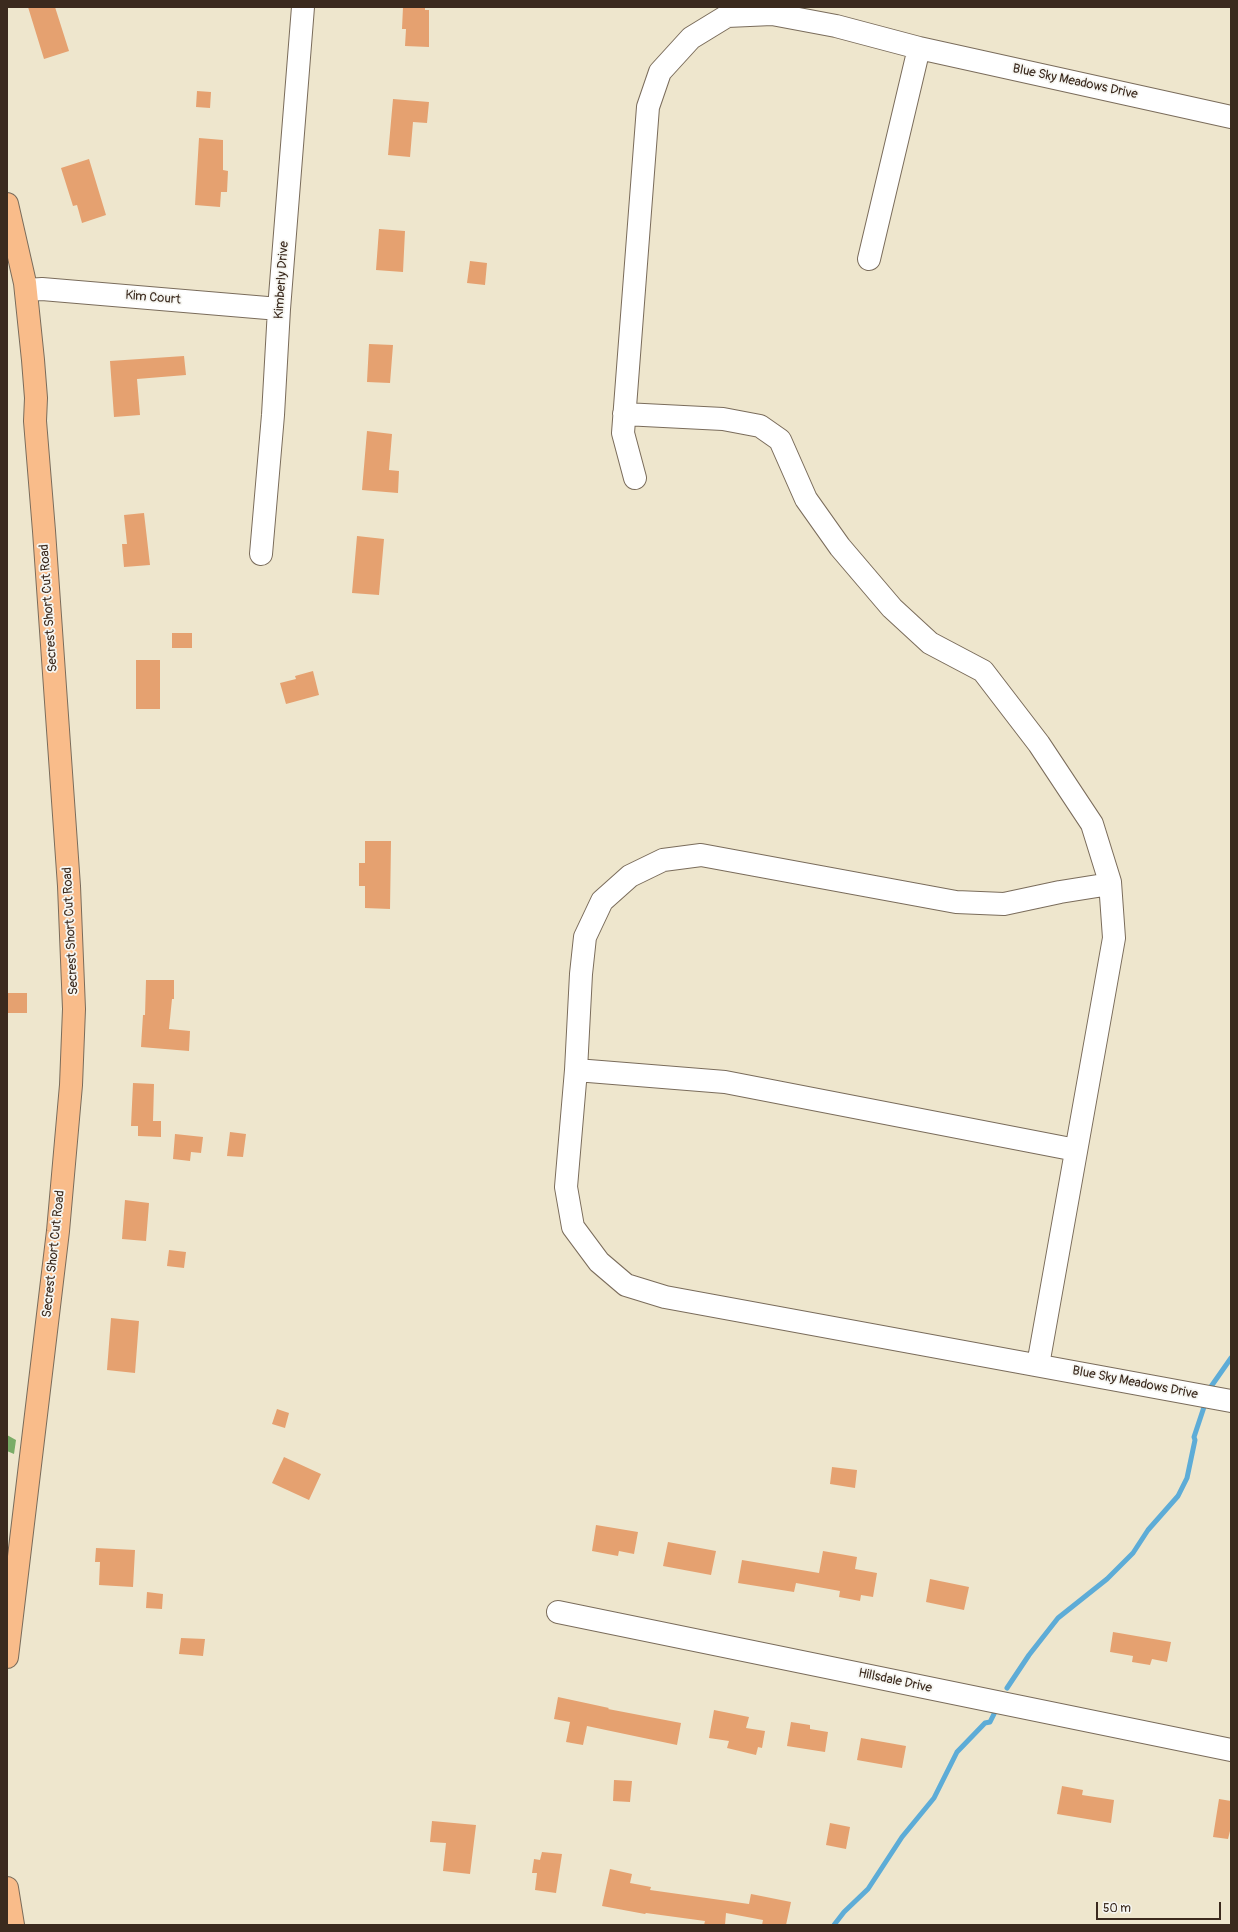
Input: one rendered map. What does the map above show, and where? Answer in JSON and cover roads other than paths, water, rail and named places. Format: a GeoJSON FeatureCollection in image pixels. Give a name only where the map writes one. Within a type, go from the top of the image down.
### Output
{"type":"FeatureCollection","features":[{"type":"Feature","properties":{"kind":"main road","name":"Secrest Short Cut Road"},"geometry":{"type":"LineString","coordinates":[[7,204],[26,290],[34,367],[36,398],[35,421],[69,886],[74,1009],[71,1085],[58,1231],[7,1657]]}},
{"type":"Feature","properties":{"kind":"main road"},"geometry":{"type":"LineString","coordinates":[[7,1888],[13,1925]]}},
{"type":"Feature","properties":{"kind":"street","name":"Kimberly Drive"},"geometry":{"type":"LineString","coordinates":[[261,554],[273,415],[279,309],[303,7]]}},
{"type":"Feature","properties":{"kind":"street","name":"Blue Sky Meadows Drive"},"geometry":{"type":"LineString","coordinates":[[635,478],[623,433],[648,107],[660,72],[691,38],[727,16],[772,14],[836,26],[919,48],[1231,117]]}},
{"type":"Feature","properties":{"kind":"street"},"geometry":{"type":"LineString","coordinates":[[869,259],[919,48]]}},
{"type":"Feature","properties":{"kind":"street","name":"Kim Court"},"geometry":{"type":"LineString","coordinates":[[26,290],[42,289],[279,309]]}},
{"type":"Feature","properties":{"kind":"street"},"geometry":{"type":"LineString","coordinates":[[624,414],[723,420],[760,426],[780,440],[806,499],[840,547],[892,608],[930,643],[983,671],[1039,744],[1092,824],[1110,884],[1114,938],[1038,1364]]}},
{"type":"Feature","properties":{"kind":"street","name":"Blue Sky Meadows Drive"},"geometry":{"type":"LineString","coordinates":[[1110,884],[1060,892],[1004,904],[956,902],[701,855],[663,860],[630,876],[602,901],[585,937],[566,1187],[573,1227],[599,1262],[626,1285],[665,1297],[1038,1364],[1231,1401]]}},
{"type":"Feature","properties":{"kind":"street"},"geometry":{"type":"LineString","coordinates":[[576,1070],[725,1082],[1076,1150]]}},
{"type":"Feature","properties":{"kind":"street","name":"Hillsdale Drive"},"geometry":{"type":"LineString","coordinates":[[558,1612],[1231,1750]]}},
{"type":"Feature","properties":{"kind":"waterway"},"geometry":{"type":"LineString","coordinates":[[1210,1388],[1231,1358]]}},
{"type":"Feature","properties":{"kind":"waterway"},"geometry":{"type":"LineString","coordinates":[[1007,1688],[1029,1655],[1058,1618],[1107,1579],[1133,1553],[1148,1530],[1178,1496],[1187,1478],[1195,1440],[1194,1437],[1204,1407]]}},
{"type":"Feature","properties":{"kind":"waterway"},"geometry":{"type":"LineString","coordinates":[[834,1925],[844,1912],[868,1889],[902,1837],[934,1798],[957,1752],[985,1723],[990,1722],[997,1708]]}}]}
